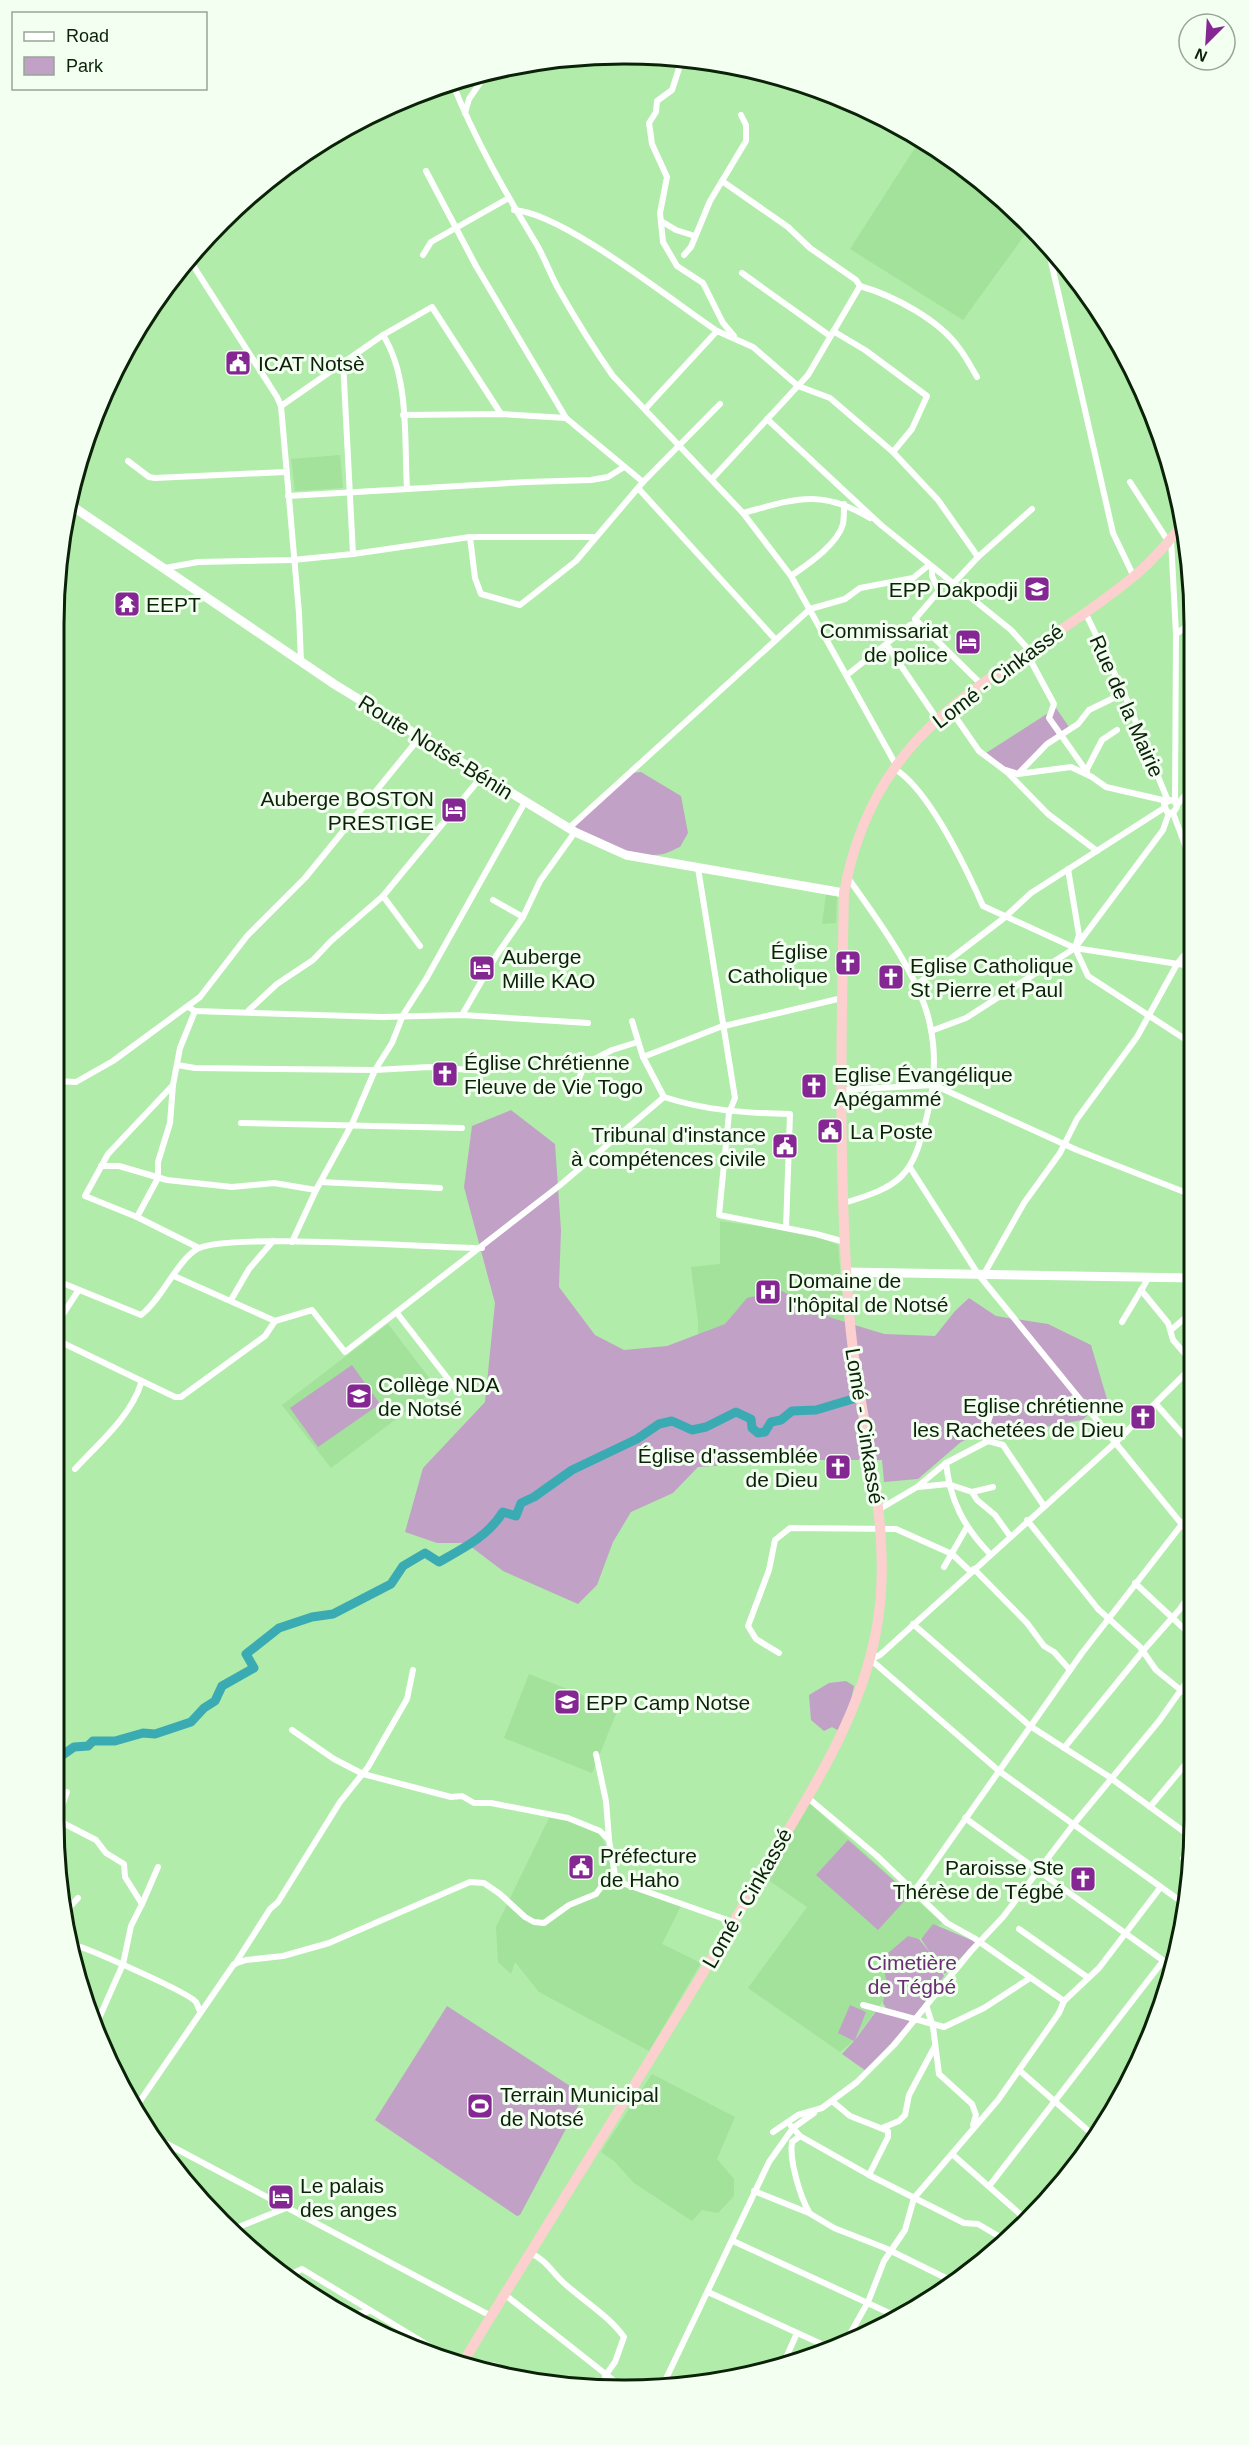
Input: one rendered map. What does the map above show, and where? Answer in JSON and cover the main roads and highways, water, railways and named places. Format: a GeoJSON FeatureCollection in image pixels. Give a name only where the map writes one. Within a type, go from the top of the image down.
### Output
{"type":"FeatureCollection","features":[{"type":"Feature","properties":{"kind":"highway","name":"Lomé - Cinkassé"},"geometry":{"type":"LineString","coordinates":[[466,2357],[733,1923],[807,1796],[851,1715],[870,1659],[880,1605],[880,1529],[854,1352],[846,1272],[842,1090],[844,893],[847,877],[868,817],[895,767],[949,707],[1134,576],[1177,531]]}},
{"type":"Feature","properties":{"kind":"main road","name":"Route Notsé-Bénin"},"geometry":{"type":"LineString","coordinates":[[77,509],[301,662],[572,830],[626,855],[844,893]]}},
{"type":"Feature","properties":{"kind":"main road"},"geometry":{"type":"LineString","coordinates":[[846,1272],[1184,1278]]}},
{"type":"Feature","properties":{"kind":"waterway"},"geometry":{"type":"LineString","coordinates":[[65,1753],[74,1747],[88,1746],[93,1741],[115,1741],[143,1733],[155,1734],[191,1722],[204,1708],[215,1701],[222,1686],[254,1668],[246,1654],[279,1628],[312,1617],[333,1614],[391,1584],[403,1566],[425,1553],[439,1562],[483,1535],[503,1512],[516,1516],[521,1503],[534,1497],[572,1470],[637,1439],[659,1424],[672,1421],[692,1430],[706,1427],[736,1412],[751,1419],[752,1428],[758,1433],[765,1432],[771,1422],[781,1420],[792,1411],[816,1410],[853,1399]]}},
{"type":"Feature","properties":{"kind":"place","name":"ICAT Notsè"},"geometry":{"type":"Point","coordinates":[238,363]}},
{"type":"Feature","properties":{"kind":"place","name":"EPP Dakpodji"},"geometry":{"type":"Point","coordinates":[1037,589]}},
{"type":"Feature","properties":{"kind":"place","name":"EEPT"},"geometry":{"type":"Point","coordinates":[127,604]}},
{"type":"Feature","properties":{"kind":"place","name":"Commissariat de police"},"geometry":{"type":"Point","coordinates":[968,642]}},
{"type":"Feature","properties":{"kind":"place","name":"Auberge BOSTON PRESTIGE"},"geometry":{"type":"Point","coordinates":[454,810]}},
{"type":"Feature","properties":{"kind":"place","name":"Église Catholique"},"geometry":{"type":"Point","coordinates":[848,963]}},
{"type":"Feature","properties":{"kind":"place","name":"Auberge Mille KAO"},"geometry":{"type":"Point","coordinates":[482,968]}},
{"type":"Feature","properties":{"kind":"place","name":"Eglise Catholique St Pierre et Paul"},"geometry":{"type":"Point","coordinates":[891,977]}},
{"type":"Feature","properties":{"kind":"place","name":"Église Chrétienne Fleuve de Vie Togo"},"geometry":{"type":"Point","coordinates":[445,1074]}},
{"type":"Feature","properties":{"kind":"place","name":"Eglise Évangélique Apégammé"},"geometry":{"type":"Point","coordinates":[814,1086]}},
{"type":"Feature","properties":{"kind":"place","name":"La Poste"},"geometry":{"type":"Point","coordinates":[830,1131]}},
{"type":"Feature","properties":{"kind":"place","name":"Tribunal d'instance à compétences civile"},"geometry":{"type":"Point","coordinates":[785,1146]}},
{"type":"Feature","properties":{"kind":"place","name":"Domaine de l'hôpital de Notsé"},"geometry":{"type":"Point","coordinates":[768,1292]}},
{"type":"Feature","properties":{"kind":"place","name":"Collège NDA de Notsé"},"geometry":{"type":"Point","coordinates":[359,1396]}},
{"type":"Feature","properties":{"kind":"place","name":"Eglise chrétienne les Rachetées de Dieu"},"geometry":{"type":"Point","coordinates":[1143,1417]}},
{"type":"Feature","properties":{"kind":"place","name":"Église d'assemblée de Dieu"},"geometry":{"type":"Point","coordinates":[838,1467]}},
{"type":"Feature","properties":{"kind":"place","name":"EPP Camp Notse"},"geometry":{"type":"Point","coordinates":[567,1702]}},
{"type":"Feature","properties":{"kind":"place","name":"Préfecture de Haho"},"geometry":{"type":"Point","coordinates":[581,1867]}},
{"type":"Feature","properties":{"kind":"place","name":"Paroisse Ste Thérèse de Tégbé"},"geometry":{"type":"Point","coordinates":[1083,1879]}},
{"type":"Feature","properties":{"kind":"place","name":"Terrain Municipal de Notsé"},"geometry":{"type":"Point","coordinates":[480,2106]}},
{"type":"Feature","properties":{"kind":"place","name":"Le palais des anges"},"geometry":{"type":"Point","coordinates":[281,2197]}},
{"type":"Feature","properties":{"kind":"park label","name":"Cimetière de Tégbé"},"geometry":{"type":"Point","coordinates":[912,1974]}}]}
